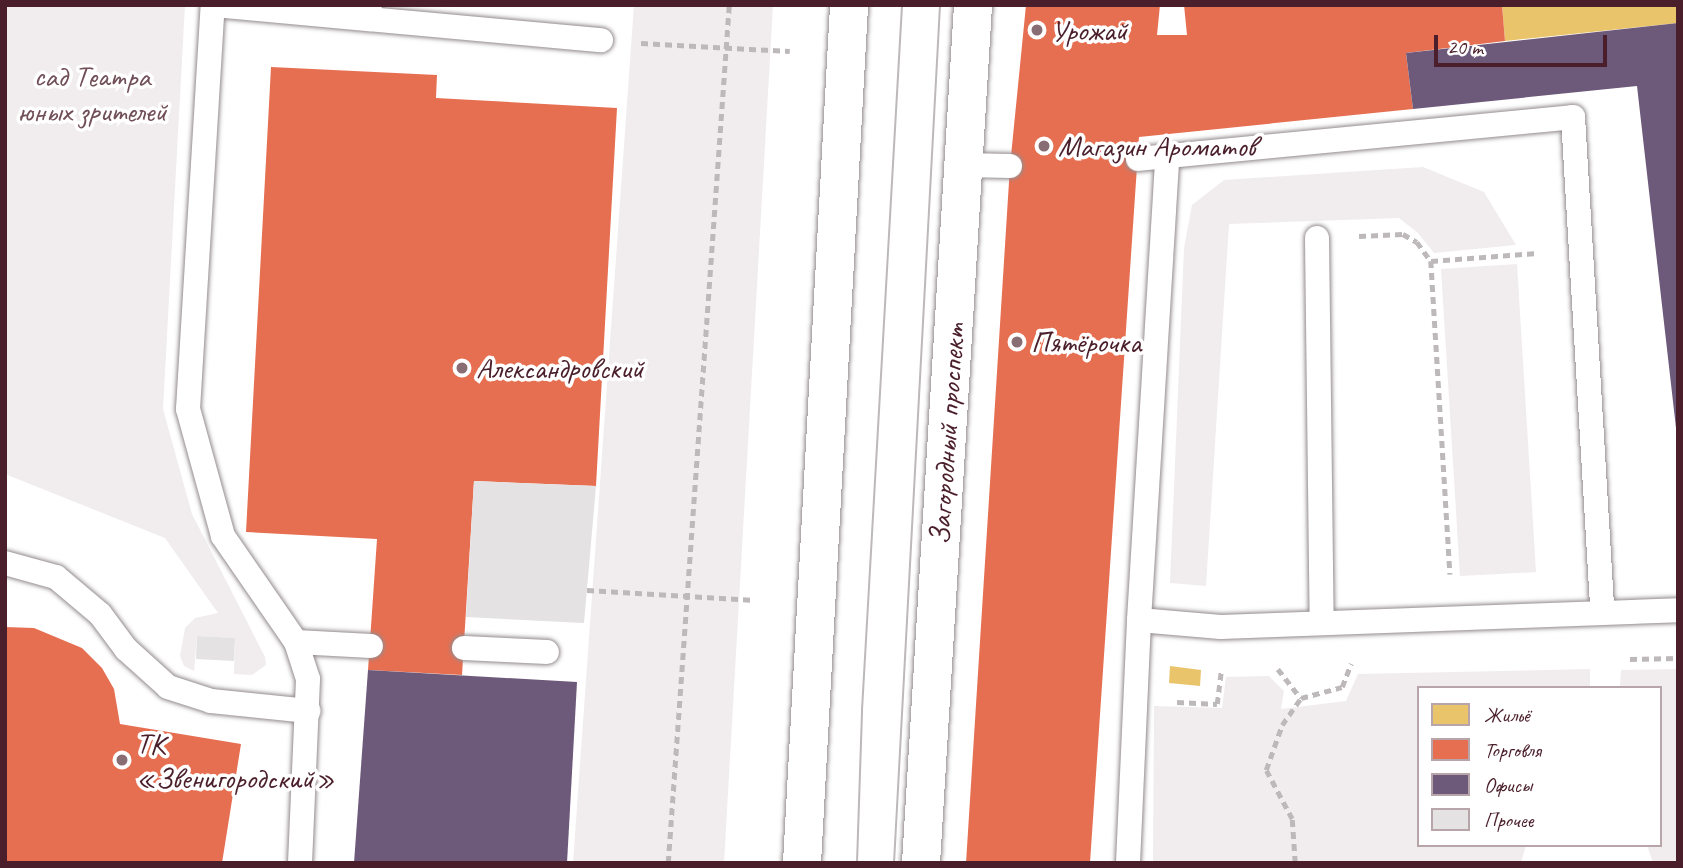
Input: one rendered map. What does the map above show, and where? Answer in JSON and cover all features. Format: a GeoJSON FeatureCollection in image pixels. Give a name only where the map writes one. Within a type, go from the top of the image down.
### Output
{"type":"FeatureCollection","features":[{"type":"Feature","properties":{"kind":"main road"},"geometry":{"type":"LineString","coordinates":[[802,863],[849,5]]}},
{"type":"Feature","properties":{"kind":"main road","name":"Загородный проспект"},"geometry":{"type":"LineString","coordinates":[[921,863],[973,5]]}},
{"type":"Feature","properties":{"kind":"lane"},"geometry":{"type":"LineString","coordinates":[[300,863],[309,679],[296,642],[223,536],[188,409],[213,5],[369,12],[601,40]]}},
{"type":"Feature","properties":{"kind":"lane"},"geometry":{"type":"LineString","coordinates":[[1138,159],[1167,159],[1573,117],[1602,612]]}},
{"type":"Feature","properties":{"kind":"lane"},"geometry":{"type":"LineString","coordinates":[[1128,863],[1139,620],[1167,159]]}},
{"type":"Feature","properties":{"kind":"lane"},"geometry":{"type":"LineString","coordinates":[[964,165],[1010,166]]}},
{"type":"Feature","properties":{"kind":"lane"},"geometry":{"type":"LineString","coordinates":[[1317,239],[1322,624]]}},
{"type":"Feature","properties":{"kind":"lane"},"geometry":{"type":"LineString","coordinates":[[5,562],[57,578],[100,614],[126,649],[168,687],[211,701],[308,711]]}},
{"type":"Feature","properties":{"kind":"lane"},"geometry":{"type":"LineString","coordinates":[[1139,620],[1221,627],[1678,610]]}},
{"type":"Feature","properties":{"kind":"lane"},"geometry":{"type":"LineString","coordinates":[[296,642],[371,646]]}},
{"type":"Feature","properties":{"kind":"lane"},"geometry":{"type":"LineString","coordinates":[[464,648],[547,652]]}},
{"type":"Feature","properties":{"kind":"path"},"geometry":{"type":"LineString","coordinates":[[668,863],[729,5]]}},
{"type":"Feature","properties":{"kind":"path"},"geometry":{"type":"LineString","coordinates":[[601,40],[790,51]]}},
{"type":"Feature","properties":{"kind":"path"},"geometry":{"type":"LineString","coordinates":[[1317,239],[1403,234],[1417,242],[1431,261],[1453,620]]}},
{"type":"Feature","properties":{"kind":"path"},"geometry":{"type":"LineString","coordinates":[[1431,261],[1581,251]]}},
{"type":"Feature","properties":{"kind":"path"},"geometry":{"type":"LineString","coordinates":[[587,590],[755,600]]}},
{"type":"Feature","properties":{"kind":"path"},"geometry":{"type":"LineString","coordinates":[[1622,659],[1678,658]]}},
{"type":"Feature","properties":{"kind":"path"},"geometry":{"type":"LineString","coordinates":[[1341,664],[1364,664]]}},
{"type":"Feature","properties":{"kind":"path"},"geometry":{"type":"LineString","coordinates":[[1295,863],[1292,819],[1266,770],[1282,725],[1301,698],[1342,687],[1351,664]]}},
{"type":"Feature","properties":{"kind":"path"},"geometry":{"type":"LineString","coordinates":[[1287,665],[1276,665],[1288,686],[1301,698]]}},
{"type":"Feature","properties":{"kind":"path"},"geometry":{"type":"LineString","coordinates":[[1135,700],[1217,704],[1221,666]]}},
{"type":"Feature","properties":{"kind":"shaded area","name":"сад Театра юных зрителей"},"geometry":{"type":"Polygon","coordinates":[[[5,5],[185,5],[163,409],[192,514],[265,657],[266,665],[252,675],[234,674],[235,638],[197,636],[194,671],[184,666],[180,656],[185,628],[195,618],[218,613],[165,538],[5,474],[5,5]]]}},
{"type":"Feature","properties":{"kind":"shaded area"},"geometry":{"type":"Polygon","coordinates":[[[634,5],[773,5],[724,863],[573,863],[634,5]]]}},
{"type":"Feature","properties":{"kind":"shaded area"},"geometry":{"type":"Polygon","coordinates":[[[1423,167],[1484,192],[1516,245],[1434,253],[1418,233],[1399,218],[1229,224],[1206,586],[1170,583],[1184,248],[1192,205],[1224,180],[1423,167]]]}},
{"type":"Feature","properties":{"kind":"shaded area"},"geometry":{"type":"Polygon","coordinates":[[[1517,264],[1536,572],[1460,576],[1441,269],[1517,264]]]}},
{"type":"Feature","properties":{"kind":"shaded area"},"geometry":{"type":"Polygon","coordinates":[[[1590,669],[1590,686],[1417,686],[1417,847],[1525,847],[1521,863],[1153,863],[1154,706],[1222,708],[1226,677],[1269,676],[1284,691],[1281,709],[1346,701],[1358,674],[1590,669]]]}},
{"type":"Feature","properties":{"kind":"shaded area"},"geometry":{"type":"Polygon","coordinates":[[[1678,669],[1678,863],[1653,863],[1648,847],[1662,847],[1662,686],[1620,686],[1621,670],[1678,669]]]}},
{"type":"Feature","properties":{"kind":"building: Жильё"},"geometry":{"type":"Polygon","coordinates":[[[1502,5],[1678,5],[1678,23],[1505,41],[1502,5]]]}},
{"type":"Feature","properties":{"kind":"building: Жильё"},"geometry":{"type":"Polygon","coordinates":[[[1170,666],[1201,670],[1200,686],[1169,683],[1170,666]]]}},
{"type":"Feature","properties":{"kind":"building: Торговля"},"geometry":{"type":"Polygon","coordinates":[[[1026,5],[1160,5],[1157,35],[1187,35],[1184,5],[1502,5],[1505,41],[1406,53],[1413,109],[1139,137],[1090,863],[966,863],[1010,166],[1026,5]]]}},
{"type":"Feature","properties":{"kind":"building: Торговля"},"geometry":{"type":"Polygon","coordinates":[[[271,67],[437,75],[436,98],[617,108],[596,486],[474,481],[462,675],[368,670],[377,539],[246,532],[271,67]]]}},
{"type":"Feature","properties":{"kind":"building: Торговля","name":"ТК «Звенигородский»"},"geometry":{"type":"Polygon","coordinates":[[[5,627],[34,628],[82,648],[102,668],[114,689],[120,724],[241,744],[222,863],[5,863],[5,627]]]}},
{"type":"Feature","properties":{"kind":"building: Офисы"},"geometry":{"type":"Polygon","coordinates":[[[1678,23],[1676,428],[1637,86],[1413,109],[1406,53],[1678,23]]]}},
{"type":"Feature","properties":{"kind":"building: Офисы"},"geometry":{"type":"Polygon","coordinates":[[[368,670],[577,682],[567,863],[354,863],[368,670]]]}},
{"type":"Feature","properties":{"kind":"building: Прочее"},"geometry":{"type":"Polygon","coordinates":[[[474,481],[596,486],[584,623],[466,617],[474,481]]]}},
{"type":"Feature","properties":{"kind":"building: Прочее"},"geometry":{"type":"Polygon","coordinates":[[[197,636],[235,638],[234,661],[196,659],[197,636]]]}},
{"type":"Feature","properties":{"kind":"tram line"},"geometry":{"type":"LineString","coordinates":[[857,863],[862,710],[902,5]]}},
{"type":"Feature","properties":{"kind":"tram line"},"geometry":{"type":"LineString","coordinates":[[894,863],[940,5]]}},
{"type":"Feature","properties":{"kind":"place","name":"Урожай"},"geometry":{"type":"Point","coordinates":[1037,30]}},
{"type":"Feature","properties":{"kind":"place","name":"Магазин Ароматов"},"geometry":{"type":"Point","coordinates":[1044,146]}},
{"type":"Feature","properties":{"kind":"place","name":"Пятёрочка"},"geometry":{"type":"Point","coordinates":[1017,342]}},
{"type":"Feature","properties":{"kind":"place","name":"Александровский"},"geometry":{"type":"Point","coordinates":[462,368]}},
{"type":"Feature","properties":{"kind":"place","name":"ТК «Звенигородский»"},"geometry":{"type":"Point","coordinates":[122,760]}}]}
